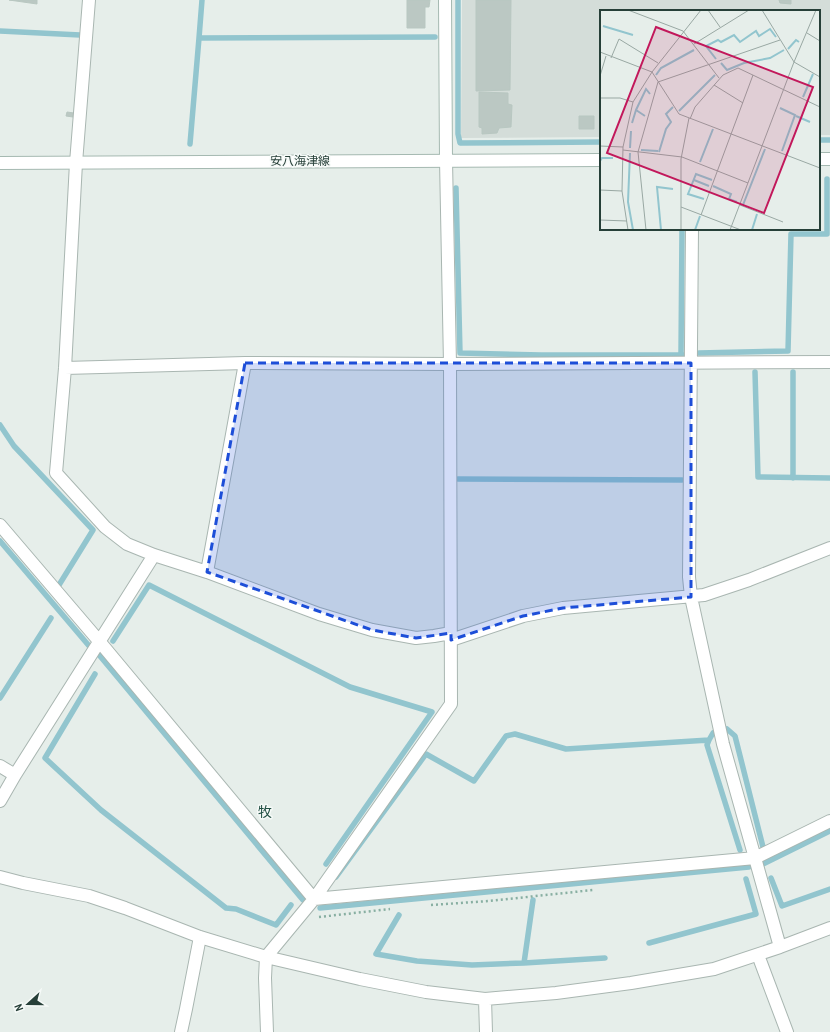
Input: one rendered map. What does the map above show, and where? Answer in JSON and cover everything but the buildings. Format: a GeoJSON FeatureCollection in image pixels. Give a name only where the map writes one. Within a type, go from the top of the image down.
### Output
{"type":"FeatureCollection","features":[{"type":"Feature","properties":{"kind":"street"},"geometry":{"type":"LineString","coordinates":[[89,0],[76,163],[65,368],[56,473],[105,526],[127,544],[319,614],[372,630],[416,638],[451,636],[523,616],[563,608],[704,595],[749,580],[830,548]]}},
{"type":"Feature","properties":{"kind":"street"},"geometry":{"type":"LineString","coordinates":[[267,1032],[265,978],[266,957],[314,899],[450,704],[450,364],[445,0]]}},
{"type":"Feature","properties":{"kind":"street","name":"安八海津線"},"geometry":{"type":"LineString","coordinates":[[0,163],[600,160]]}},
{"type":"Feature","properties":{"kind":"street"},"geometry":{"type":"LineString","coordinates":[[692,230],[689,577],[691,597],[723,744],[780,947]]}},
{"type":"Feature","properties":{"kind":"street"},"geometry":{"type":"LineString","coordinates":[[65,368],[245,364],[830,362]]}},
{"type":"Feature","properties":{"kind":"street"},"geometry":{"type":"LineString","coordinates":[[207,572],[245,364]]}},
{"type":"Feature","properties":{"kind":"street"},"geometry":{"type":"LineString","coordinates":[[0,525],[99,641],[314,899]]}},
{"type":"Feature","properties":{"kind":"street"},"geometry":{"type":"LineString","coordinates":[[0,802],[15,775],[154,555]]}},
{"type":"Feature","properties":{"kind":"street"},"geometry":{"type":"LineString","coordinates":[[0,766],[15,775]]}},
{"type":"Feature","properties":{"kind":"street"},"geometry":{"type":"LineString","coordinates":[[314,899],[755,858],[830,821]]}},
{"type":"Feature","properties":{"kind":"street"},"geometry":{"type":"LineString","coordinates":[[0,877],[89,896],[125,908],[200,937],[266,957],[360,979],[426,992],[485,999],[556,993],[631,983],[714,969],[758,955],[830,928]]}},
{"type":"Feature","properties":{"kind":"street"},"geometry":{"type":"LineString","coordinates":[[181,1032],[200,937]]}},
{"type":"Feature","properties":{"kind":"street"},"geometry":{"type":"LineString","coordinates":[[758,955],[787,1032]]}},
{"type":"Feature","properties":{"kind":"street"},"geometry":{"type":"LineString","coordinates":[[485,999],[486,1032]]}},
{"type":"Feature","properties":{"kind":"path"},"geometry":{"type":"LineString","coordinates":[[426,905],[489,901],[600,889]]}},
{"type":"Feature","properties":{"kind":"path"},"geometry":{"type":"LineString","coordinates":[[301,915],[316,917],[395,908]]}},
{"type":"Feature","properties":{"kind":"highlighted area"},"geometry":{"type":"Polygon","coordinates":[[[245,363],[691,363],[691,597],[563,608],[523,616],[451,640],[451,633],[416,638],[372,630],[207,572],[245,363]]]}},
{"type":"Feature","properties":{"kind":"shaded area"},"geometry":{"type":"Polygon","coordinates":[[[462,0],[830,0],[830,135],[820,135],[820,10],[600,10],[600,137],[461,138],[462,0]]]}},
{"type":"Feature","properties":{"kind":"waterway"},"geometry":{"type":"LineString","coordinates":[[199,38],[202,0]]}},
{"type":"Feature","properties":{"kind":"waterway"},"geometry":{"type":"LineString","coordinates":[[458,0],[458,134],[460,143],[600,142]]}},
{"type":"Feature","properties":{"kind":"waterway"},"geometry":{"type":"LineString","coordinates":[[0,31],[80,35]]}},
{"type":"Feature","properties":{"kind":"waterway"},"geometry":{"type":"LineString","coordinates":[[190,144],[199,38],[435,37]]}},
{"type":"Feature","properties":{"kind":"waterway"},"geometry":{"type":"LineString","coordinates":[[820,140],[830,140]]}},
{"type":"Feature","properties":{"kind":"waterway"},"geometry":{"type":"LineString","coordinates":[[699,353],[788,351],[791,234],[827,234],[827,179]]}},
{"type":"Feature","properties":{"kind":"waterway"},"geometry":{"type":"LineString","coordinates":[[456,188],[460,353],[541,355],[684,355]]}},
{"type":"Feature","properties":{"kind":"waterway"},"geometry":{"type":"LineString","coordinates":[[681,355],[682,230]]}},
{"type":"Feature","properties":{"kind":"waterway"},"geometry":{"type":"LineString","coordinates":[[755,372],[758,477],[830,478]]}},
{"type":"Feature","properties":{"kind":"waterway"},"geometry":{"type":"LineString","coordinates":[[793,372],[793,478]]}},
{"type":"Feature","properties":{"kind":"waterway"},"geometry":{"type":"LineString","coordinates":[[0,425],[14,446],[93,530],[59,585]]}},
{"type":"Feature","properties":{"kind":"waterway"},"geometry":{"type":"LineString","coordinates":[[458,479],[682,480]]}},
{"type":"Feature","properties":{"kind":"waterway"},"geometry":{"type":"LineString","coordinates":[[0,541],[90,647]]}},
{"type":"Feature","properties":{"kind":"waterway"},"geometry":{"type":"LineString","coordinates":[[113,641],[149,585],[350,687],[432,712],[326,864]]}},
{"type":"Feature","properties":{"kind":"waterway"},"geometry":{"type":"LineString","coordinates":[[0,698],[51,618]]}},
{"type":"Feature","properties":{"kind":"waterway"},"geometry":{"type":"LineString","coordinates":[[100,656],[303,900]]}},
{"type":"Feature","properties":{"kind":"waterway"},"geometry":{"type":"LineString","coordinates":[[95,674],[45,758],[101,810],[226,908],[236,909],[276,925],[291,905]]}},
{"type":"Feature","properties":{"kind":"waterway"},"geometry":{"type":"LineString","coordinates":[[727,729],[735,736],[763,847]]}},
{"type":"Feature","properties":{"kind":"waterway"},"geometry":{"type":"LineString","coordinates":[[336,877],[426,754],[474,781],[506,736],[515,734],[566,749],[709,740],[713,733]]}},
{"type":"Feature","properties":{"kind":"waterway"},"geometry":{"type":"LineString","coordinates":[[709,740],[707,745],[740,850]]}},
{"type":"Feature","properties":{"kind":"waterway"},"geometry":{"type":"LineString","coordinates":[[763,864],[830,831]]}},
{"type":"Feature","properties":{"kind":"waterway"},"geometry":{"type":"LineString","coordinates":[[320,908],[749,867]]}},
{"type":"Feature","properties":{"kind":"waterway"},"geometry":{"type":"LineString","coordinates":[[771,878],[782,906],[830,889]]}},
{"type":"Feature","properties":{"kind":"waterway"},"geometry":{"type":"LineString","coordinates":[[649,943],[756,914],[746,879]]}},
{"type":"Feature","properties":{"kind":"waterway"},"geometry":{"type":"LineString","coordinates":[[399,915],[376,954],[417,961],[472,965],[524,963],[533,900]]}},
{"type":"Feature","properties":{"kind":"waterway"},"geometry":{"type":"LineString","coordinates":[[524,963],[605,958]]}},
{"type":"Feature","properties":{"kind":"district","name":"牧"},"geometry":{"type":"Point","coordinates":[265,812]}}]}
